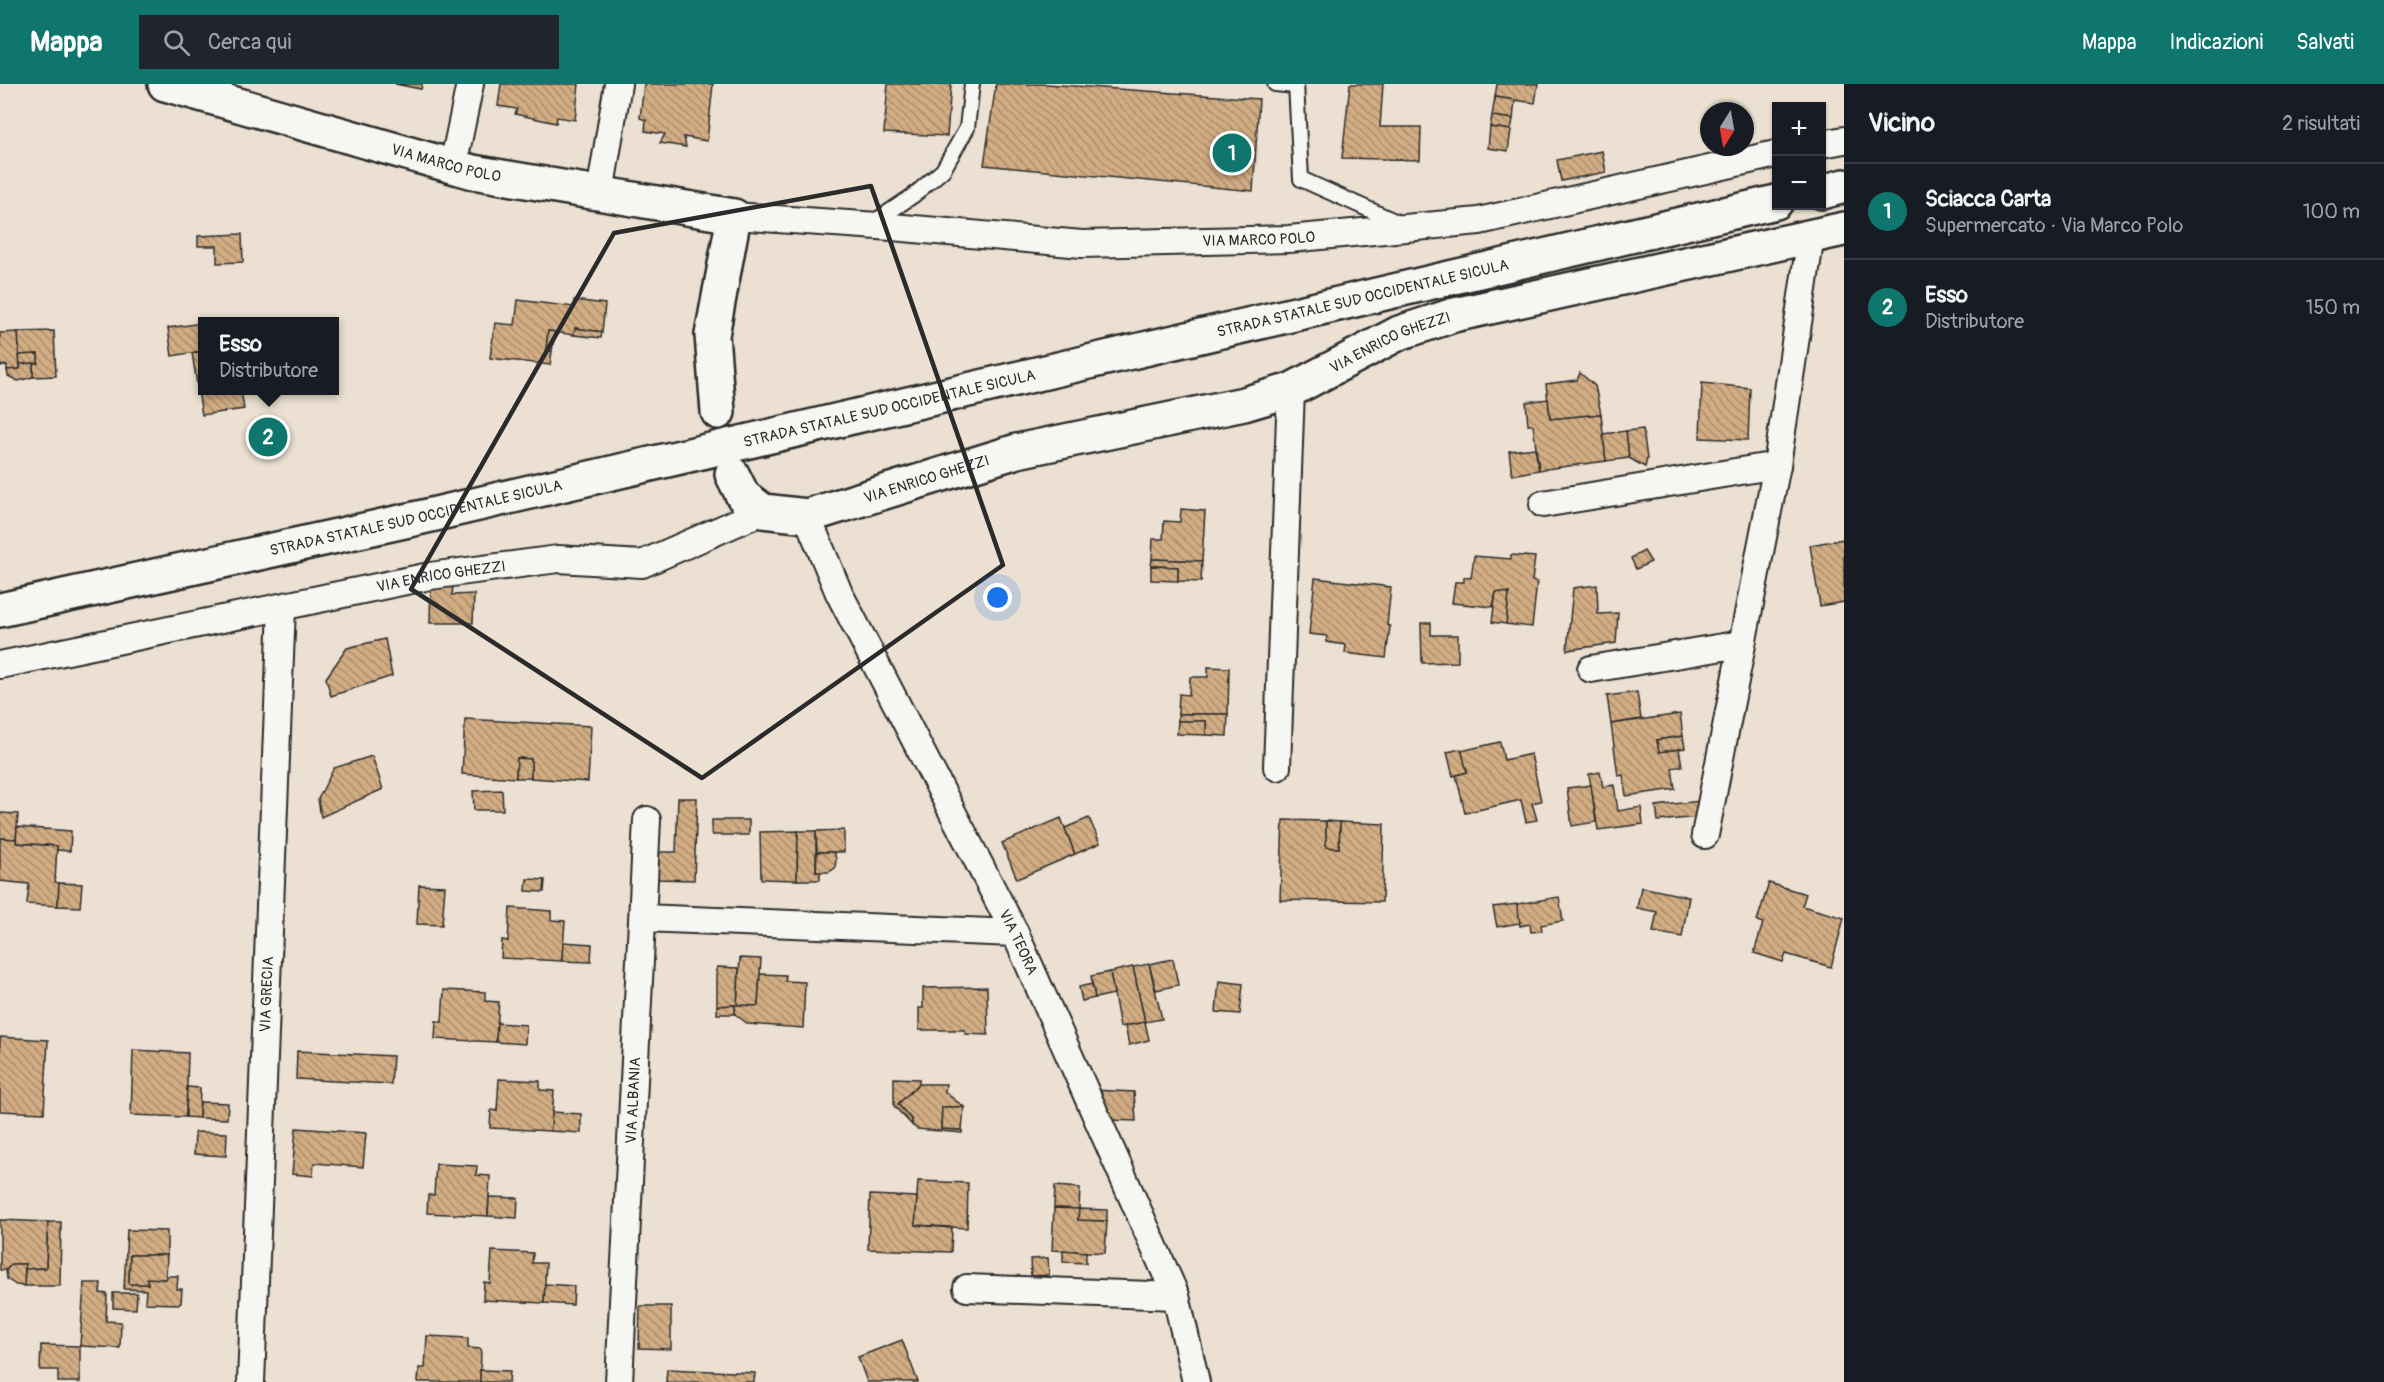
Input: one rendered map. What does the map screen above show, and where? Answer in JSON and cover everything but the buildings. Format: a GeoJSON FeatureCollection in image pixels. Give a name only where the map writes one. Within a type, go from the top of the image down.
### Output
{"type":"FeatureCollection","features":[{"type":"Feature","properties":{"kind":"street","name":"VIA MARCO POLO"},"geometry":{"type":"LineString","coordinates":[[165,84],[474,172],[734,216],[869,225],[1082,244],[1288,239],[1479,221],[1772,155]]}},
{"type":"Feature","properties":{"kind":"street"},"geometry":{"type":"LineString","coordinates":[[453,166],[470,84]]}},
{"type":"Feature","properties":{"kind":"street"},"geometry":{"type":"LineString","coordinates":[[600,193],[618,84]]}},
{"type":"Feature","properties":{"kind":"street"},"geometry":{"type":"LineString","coordinates":[[1826,143],[1844,140]]}},
{"type":"Feature","properties":{"kind":"street"},"geometry":{"type":"LineString","coordinates":[[1826,191],[1844,186]]}},
{"type":"Feature","properties":{"kind":"street","name":"STRADA STATALE SUD OCCIDENTALE SICULA"},"geometry":{"type":"LineString","coordinates":[[0,610],[414,519],[1772,203]]}},
{"type":"Feature","properties":{"kind":"street"},"geometry":{"type":"LineString","coordinates":[[718,412],[712,334],[734,216]]}},
{"type":"Feature","properties":{"kind":"street","name":"VIA ENRICO GHEZZI"},"geometry":{"type":"LineString","coordinates":[[0,665],[430,576],[558,559],[642,564],[763,511],[807,516],[1017,451],[1244,404],[1291,390],[1399,333],[1454,315],[1844,229]]}},
{"type":"Feature","properties":{"kind":"street"},"geometry":{"type":"LineString","coordinates":[[1705,835],[1777,465],[1811,236]]}},
{"type":"Feature","properties":{"kind":"street"},"geometry":{"type":"LineString","coordinates":[[1277,767],[1291,390]]}},
{"type":"Feature","properties":{"kind":"street"},"geometry":{"type":"LineString","coordinates":[[1543,504],[1777,465]]}},
{"type":"Feature","properties":{"kind":"street"},"geometry":{"type":"LineString","coordinates":[[732,474],[743,496],[763,511]]}},
{"type":"Feature","properties":{"kind":"street","name":"VIA TEORA"},"geometry":{"type":"LineString","coordinates":[[807,516],[839,593],[1015,933],[1176,1296],[1196,1382]]}},
{"type":"Feature","properties":{"kind":"street","name":"VIA GRECIA"},"geometry":{"type":"LineString","coordinates":[[251,1382],[282,607]]}},
{"type":"Feature","properties":{"kind":"street"},"geometry":{"type":"LineString","coordinates":[[1590,669],[1741,644]]}},
{"type":"Feature","properties":{"kind":"street","name":"VIA ALBANIA"},"geometry":{"type":"LineString","coordinates":[[619,1382],[647,820]]}},
{"type":"Feature","properties":{"kind":"street"},"geometry":{"type":"LineString","coordinates":[[643,918],[1015,933]]}},
{"type":"Feature","properties":{"kind":"street"},"geometry":{"type":"LineString","coordinates":[[967,1288],[1176,1296]]}},
{"type":"Feature","properties":{"kind":"lane"},"geometry":{"type":"LineString","coordinates":[[869,225],[914,195],[943,170],[967,128],[972,84]]}},
{"type":"Feature","properties":{"kind":"lane"},"geometry":{"type":"LineString","coordinates":[[1275,84],[1296,85],[1301,179],[1408,227]]}},
{"type":"Feature","properties":{"kind":"highlighted area"},"geometry":{"type":"Polygon","coordinates":[[[871,186],[1003,565],[702,778],[411,589],[614,233],[871,186]]]}},
{"type":"Feature","properties":{"kind":"place","name":"Sciacca Carta"},"geometry":{"type":"Point","coordinates":[1232,153]}},
{"type":"Feature","properties":{"kind":"place","name":"Esso"},"geometry":{"type":"Point","coordinates":[268,437]}}]}
